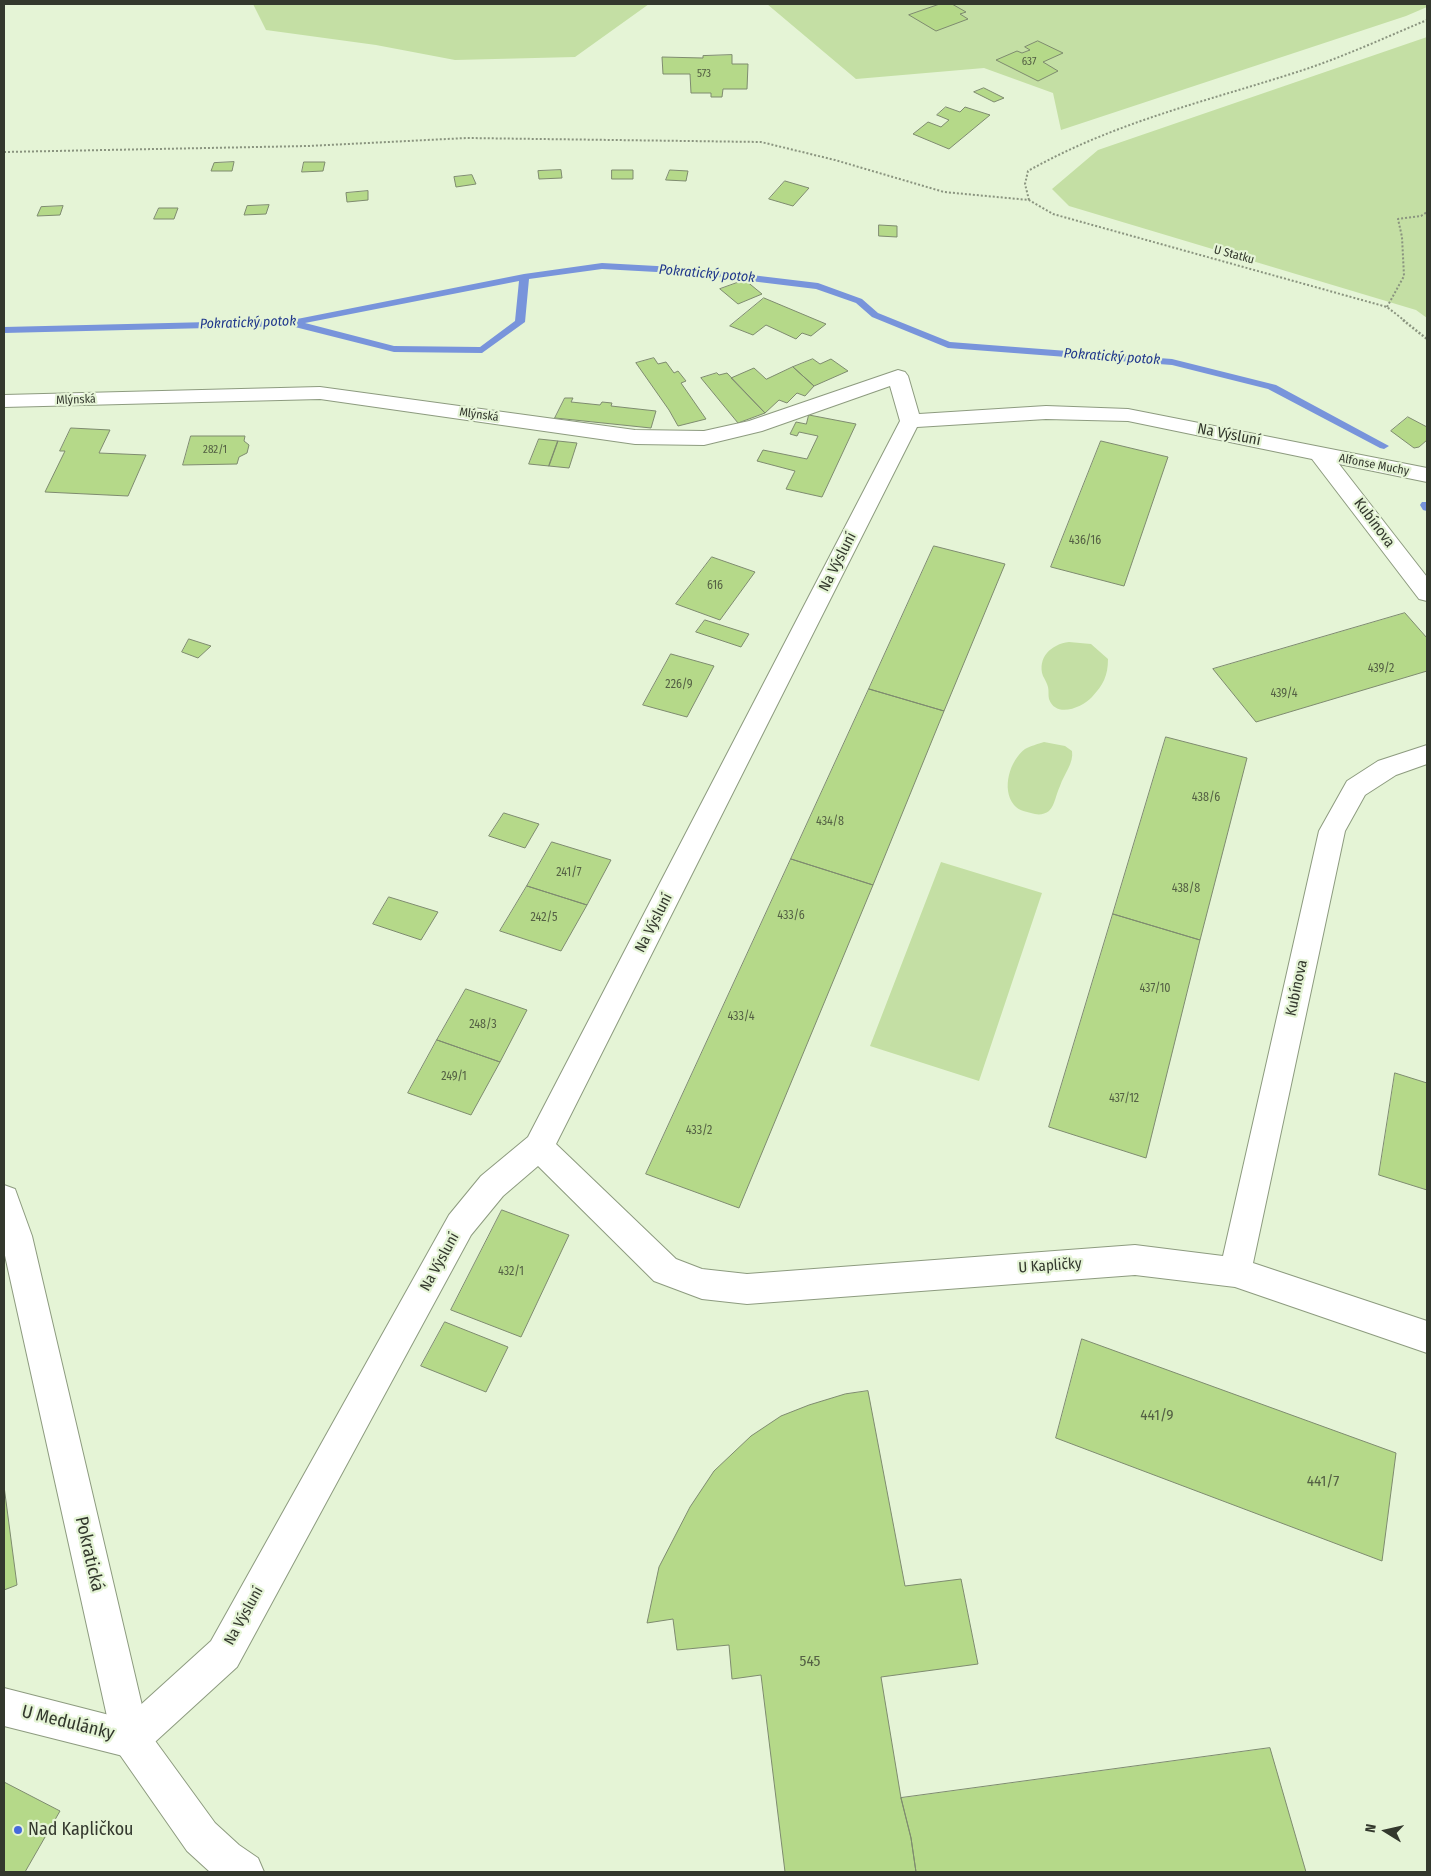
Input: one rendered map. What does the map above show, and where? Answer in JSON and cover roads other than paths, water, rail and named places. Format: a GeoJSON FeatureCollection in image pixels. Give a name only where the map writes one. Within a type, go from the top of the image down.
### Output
{"type":"FeatureCollection","features":[{"type":"Feature","properties":{"kind":"street","name":"Mlýnská"},"geometry":{"type":"LineString","coordinates":[[4,401],[320,393],[635,437],[704,438],[755,426],[898,376],[910,421]]}},
{"type":"Feature","properties":{"kind":"street","name":"Na Výsluní"},"geometry":{"type":"LineString","coordinates":[[131,1740],[224,1654],[460,1226],[492,1186],[539,1146],[910,421],[1052,412],[1096,412],[1128,415],[1320,454]]}},
{"type":"Feature","properties":{"kind":"street","name":"Alfonse Muchy"},"geometry":{"type":"LineString","coordinates":[[1320,454],[1427,476]]}},
{"type":"Feature","properties":{"kind":"street","name":"Kubínova"},"geometry":{"type":"LineString","coordinates":[[1320,454],[1427,593]]}},
{"type":"Feature","properties":{"kind":"street","name":"Kubínova"},"geometry":{"type":"LineString","coordinates":[[1234,1272],[1332,831],[1356,788],[1387,768],[1427,754]]}},
{"type":"Feature","properties":{"kind":"street","name":"U Kapličky"},"geometry":{"type":"LineString","coordinates":[[539,1146],[665,1270],[702,1284],[748,1288],[1136,1260],[1234,1272],[1427,1337]]}},
{"type":"Feature","properties":{"kind":"street","name":"Pokratická"},"geometry":{"type":"LineString","coordinates":[[4,1199],[16,1236],[131,1740],[202,1837],[225,1859],[244,1872]]}},
{"type":"Feature","properties":{"kind":"street","name":"U Medulánky"},"geometry":{"type":"LineString","coordinates":[[4,1707],[131,1740]]}},
{"type":"Feature","properties":{"kind":"waterway","name":"Pokratický potok"},"geometry":{"type":"LineString","coordinates":[[524,277],[602,266],[693,271],[818,286],[859,301],[875,315],[948,345],[1172,362],[1272,387],[1384,446]]}},
{"type":"Feature","properties":{"kind":"waterway","name":"Pokratický potok"},"geometry":{"type":"LineString","coordinates":[[4,330],[292,323],[524,277]]}},
{"type":"Feature","properties":{"kind":"waterway"},"geometry":{"type":"LineString","coordinates":[[295,324],[394,349],[482,350],[520,322],[524,277]]}},
{"type":"Feature","properties":{"kind":"place","name":"Nad Kapličkou"},"geometry":{"type":"Point","coordinates":[18,1830]}}]}
